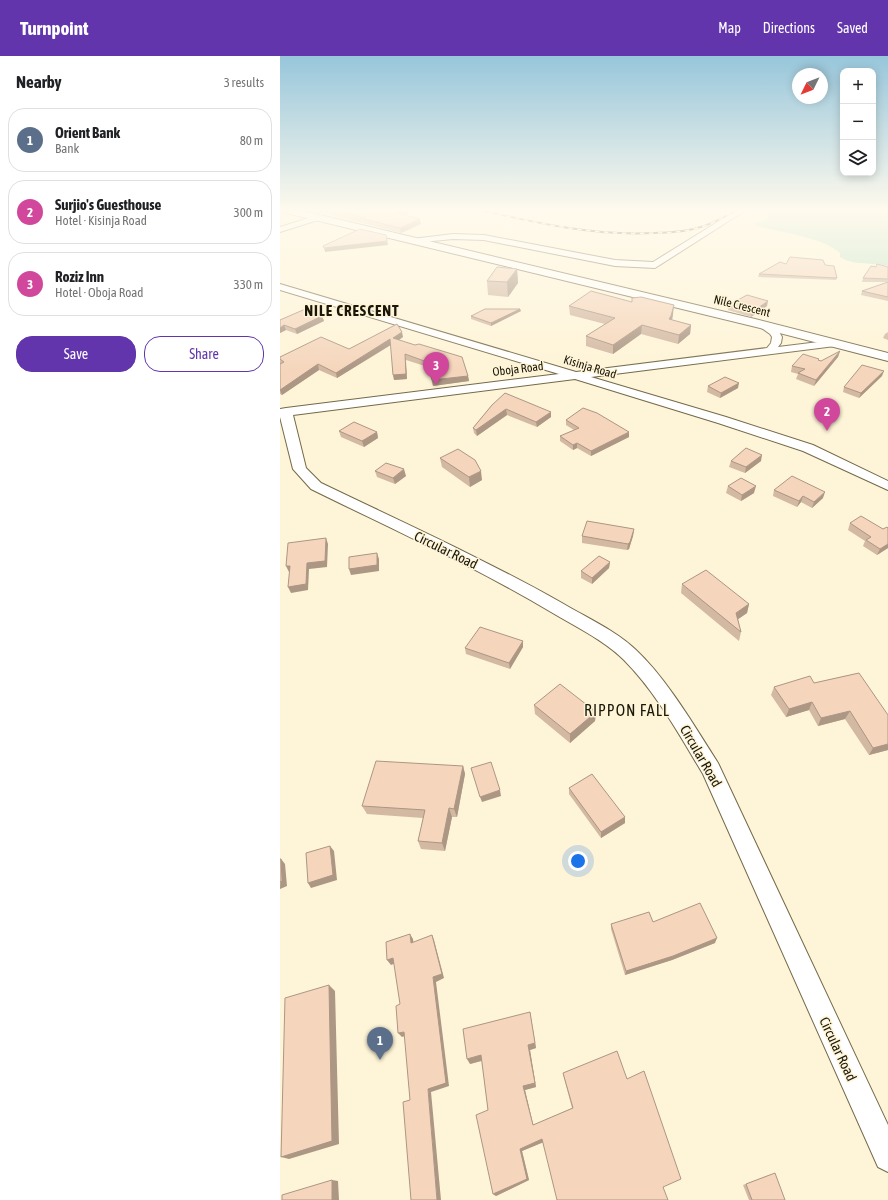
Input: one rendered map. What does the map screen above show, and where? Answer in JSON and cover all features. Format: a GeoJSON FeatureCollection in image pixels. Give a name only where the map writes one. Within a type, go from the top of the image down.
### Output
{"type":"FeatureCollection","features":[{"type":"Feature","properties":{"kind":"street","name":"Nile Crescent"},"geometry":{"type":"LineString","coordinates":[[506,263],[760,324],[888,357]]}},
{"type":"Feature","properties":{"kind":"street"},"geometry":{"type":"LineString","coordinates":[[623,263],[655,265],[658,263]]}},
{"type":"Feature","properties":{"kind":"street","name":"Kisinja Road"},"geometry":{"type":"LineString","coordinates":[[280,287],[722,420],[808,448],[888,486]]}},
{"type":"Feature","properties":{"kind":"street"},"geometry":{"type":"LineString","coordinates":[[760,324],[774,332],[777,337],[776,343],[771,350]]}},
{"type":"Feature","properties":{"kind":"street","name":"Oboja Road"},"geometry":{"type":"LineString","coordinates":[[283,413],[835,343]]}},
{"type":"Feature","properties":{"kind":"street","name":"Circular Road"},"geometry":{"type":"LineString","coordinates":[[283,413],[300,469],[316,486],[511,581],[607,637],[630,655],[650,678],[680,720],[711,769],[888,1157]]}},
{"type":"Feature","properties":{"kind":"shaded area"},"geometry":{"type":"Polygon","coordinates":[[[862,263],[888,263],[888,266],[862,263]]]}},
{"type":"Feature","properties":{"kind":"building"},"geometry":{"type":"Polygon","coordinates":[[[778,263],[824,263],[825,265],[834,266],[837,278],[759,274],[778,263]]]}},
{"type":"Feature","properties":{"kind":"building"},"geometry":{"type":"Polygon","coordinates":[[[877,264],[888,267],[888,279],[863,278],[871,266],[876,267],[877,264]]]}},
{"type":"Feature","properties":{"kind":"building"},"geometry":{"type":"Polygon","coordinates":[[[497,267],[517,269],[507,282],[487,281],[497,267]]]}},
{"type":"Feature","properties":{"kind":"building"},"geometry":{"type":"Polygon","coordinates":[[[888,282],[888,297],[862,291],[888,282]]]}},
{"type":"Feature","properties":{"kind":"building"},"geometry":{"type":"Polygon","coordinates":[[[591,291],[632,302],[632,298],[641,297],[674,305],[669,319],[691,325],[679,335],[642,325],[613,345],[586,336],[615,318],[569,306],[591,291]]]}},
{"type":"Feature","properties":{"kind":"building"},"geometry":{"type":"Polygon","coordinates":[[[747,295],[768,301],[752,312],[729,305],[747,295]]]}},
{"type":"Feature","properties":{"kind":"building"},"geometry":{"type":"Polygon","coordinates":[[[485,309],[520,309],[491,323],[471,316],[485,309]]]}},
{"type":"Feature","properties":{"kind":"building"},"geometry":{"type":"Polygon","coordinates":[[[303,310],[322,316],[295,329],[284,325],[280,328],[280,320],[303,310]]]}},
{"type":"Feature","properties":{"kind":"building"},"geometry":{"type":"Polygon","coordinates":[[[397,324],[402,332],[393,338],[462,357],[468,376],[432,380],[427,362],[405,354],[406,374],[393,375],[390,339],[336,373],[318,364],[280,390],[280,364],[284,362],[280,359],[280,357],[321,337],[349,349],[397,324]]]}},
{"type":"Feature","properties":{"kind":"building"},"geometry":{"type":"Polygon","coordinates":[[[840,351],[816,380],[798,373],[805,369],[792,366],[803,354],[821,361],[840,351]]]}},
{"type":"Feature","properties":{"kind":"building"},"geometry":{"type":"Polygon","coordinates":[[[862,365],[884,371],[861,393],[844,387],[862,365]]]}},
{"type":"Feature","properties":{"kind":"building"},"geometry":{"type":"Polygon","coordinates":[[[725,377],[739,383],[721,393],[708,386],[725,377]]]}},
{"type":"Feature","properties":{"kind":"building"},"geometry":{"type":"Polygon","coordinates":[[[505,393],[551,412],[536,422],[506,409],[476,430],[473,428],[492,405],[505,393]]]}},
{"type":"Feature","properties":{"kind":"building"},"geometry":{"type":"Polygon","coordinates":[[[583,408],[597,413],[629,432],[591,451],[577,443],[573,445],[560,436],[579,428],[566,420],[583,408]]]}},
{"type":"Feature","properties":{"kind":"building"},"geometry":{"type":"Polygon","coordinates":[[[354,422],[377,432],[362,441],[339,431],[354,422]]]}},
{"type":"Feature","properties":{"kind":"building"},"geometry":{"type":"Polygon","coordinates":[[[746,448],[762,455],[746,467],[731,461],[746,448]]]}},
{"type":"Feature","properties":{"kind":"building"},"geometry":{"type":"Polygon","coordinates":[[[458,449],[475,460],[481,471],[469,477],[440,458],[458,449]]]}},
{"type":"Feature","properties":{"kind":"building"},"geometry":{"type":"Polygon","coordinates":[[[386,463],[404,469],[393,478],[375,471],[386,463]]]}},
{"type":"Feature","properties":{"kind":"building"},"geometry":{"type":"Polygon","coordinates":[[[792,476],[825,492],[814,502],[803,496],[799,501],[774,490],[792,476]]]}},
{"type":"Feature","properties":{"kind":"building"},"geometry":{"type":"Polygon","coordinates":[[[741,478],[756,486],[742,495],[728,486],[741,478]]]}},
{"type":"Feature","properties":{"kind":"building"},"geometry":{"type":"Polygon","coordinates":[[[861,516],[883,529],[888,528],[888,544],[880,549],[866,540],[871,537],[850,523],[861,516]]]}},
{"type":"Feature","properties":{"kind":"building"},"geometry":{"type":"Polygon","coordinates":[[[587,521],[634,529],[630,542],[628,544],[582,536],[587,521]]]}},
{"type":"Feature","properties":{"kind":"building"},"geometry":{"type":"Polygon","coordinates":[[[326,538],[325,561],[307,563],[306,584],[288,587],[290,566],[286,566],[288,543],[326,538]]]}},
{"type":"Feature","properties":{"kind":"building"},"geometry":{"type":"Polygon","coordinates":[[[377,553],[377,565],[349,569],[349,557],[377,553]]]}},
{"type":"Feature","properties":{"kind":"building"},"geometry":{"type":"Polygon","coordinates":[[[599,556],[610,562],[592,578],[581,571],[599,556]]]}},
{"type":"Feature","properties":{"kind":"building"},"geometry":{"type":"Polygon","coordinates":[[[706,570],[749,604],[736,613],[741,632],[682,584],[706,570]]]}},
{"type":"Feature","properties":{"kind":"building"},"geometry":{"type":"Polygon","coordinates":[[[480,627],[523,641],[509,663],[465,648],[480,627]]]}},
{"type":"Feature","properties":{"kind":"building"},"geometry":{"type":"Polygon","coordinates":[[[859,673],[888,715],[888,744],[873,748],[850,711],[821,718],[812,702],[789,709],[774,687],[810,676],[814,683],[859,673]]]}},
{"type":"Feature","properties":{"kind":"building"},"geometry":{"type":"Polygon","coordinates":[[[560,684],[596,712],[570,734],[534,705],[560,684]]]}},
{"type":"Feature","properties":{"kind":"building"},"geometry":{"type":"Polygon","coordinates":[[[376,761],[463,766],[454,809],[449,808],[442,843],[418,841],[425,810],[362,806],[376,761]]]}},
{"type":"Feature","properties":{"kind":"building"},"geometry":{"type":"Polygon","coordinates":[[[491,762],[500,790],[480,797],[471,768],[491,762]]]}},
{"type":"Feature","properties":{"kind":"building"},"geometry":{"type":"Polygon","coordinates":[[[592,774],[625,817],[601,832],[569,788],[592,774]]]}},
{"type":"Feature","properties":{"kind":"building"},"geometry":{"type":"Polygon","coordinates":[[[330,846],[333,875],[308,883],[306,853],[330,846]]]}},
{"type":"Feature","properties":{"kind":"building"},"geometry":{"type":"Polygon","coordinates":[[[280,859],[282,881],[280,882],[280,859]]]}},
{"type":"Feature","properties":{"kind":"building"},"geometry":{"type":"Polygon","coordinates":[[[700,903],[717,938],[673,956],[626,971],[611,924],[649,912],[653,922],[700,903]]]}},
{"type":"Feature","properties":{"kind":"building"},"geometry":{"type":"Polygon","coordinates":[[[410,934],[411,943],[432,935],[442,974],[433,977],[446,1083],[428,1089],[437,1200],[411,1200],[403,1102],[410,1100],[404,1032],[398,1033],[396,1006],[400,1004],[393,958],[387,960],[386,942],[410,934]]]}},
{"type":"Feature","properties":{"kind":"building"},"geometry":{"type":"Polygon","coordinates":[[[329,985],[332,1141],[281,1157],[285,998],[329,985]]]}},
{"type":"Feature","properties":{"kind":"building"},"geometry":{"type":"Polygon","coordinates":[[[530,1012],[535,1043],[528,1045],[535,1083],[523,1086],[533,1125],[573,1108],[563,1073],[617,1051],[627,1079],[644,1071],[681,1179],[663,1187],[668,1200],[557,1200],[542,1139],[520,1149],[527,1179],[493,1194],[476,1115],[488,1110],[481,1055],[467,1059],[463,1029],[530,1012]]]}},
{"type":"Feature","properties":{"kind":"building"},"geometry":{"type":"Polygon","coordinates":[[[775,1173],[785,1200],[752,1200],[746,1184],[775,1173]]]}},
{"type":"Feature","properties":{"kind":"building"},"geometry":{"type":"Polygon","coordinates":[[[332,1180],[332,1200],[282,1200],[282,1195],[332,1180]]]}},
{"type":"Feature","properties":{"kind":"place","name":"Roziz Inn"},"geometry":{"type":"Point","coordinates":[436,385]}},
{"type":"Feature","properties":{"kind":"place","name":"Surjio's Guesthouse"},"geometry":{"type":"Point","coordinates":[827,431]}},
{"type":"Feature","properties":{"kind":"place","name":"Orient Bank"},"geometry":{"type":"Point","coordinates":[380,1060]}},
{"type":"Feature","properties":{"kind":"district","name":"NILE CRESCENT"},"geometry":{"type":"Point","coordinates":[352,311]}},
{"type":"Feature","properties":{"kind":"district","name":"RIPPON FALL"},"geometry":{"type":"Point","coordinates":[627,710]}}]}
